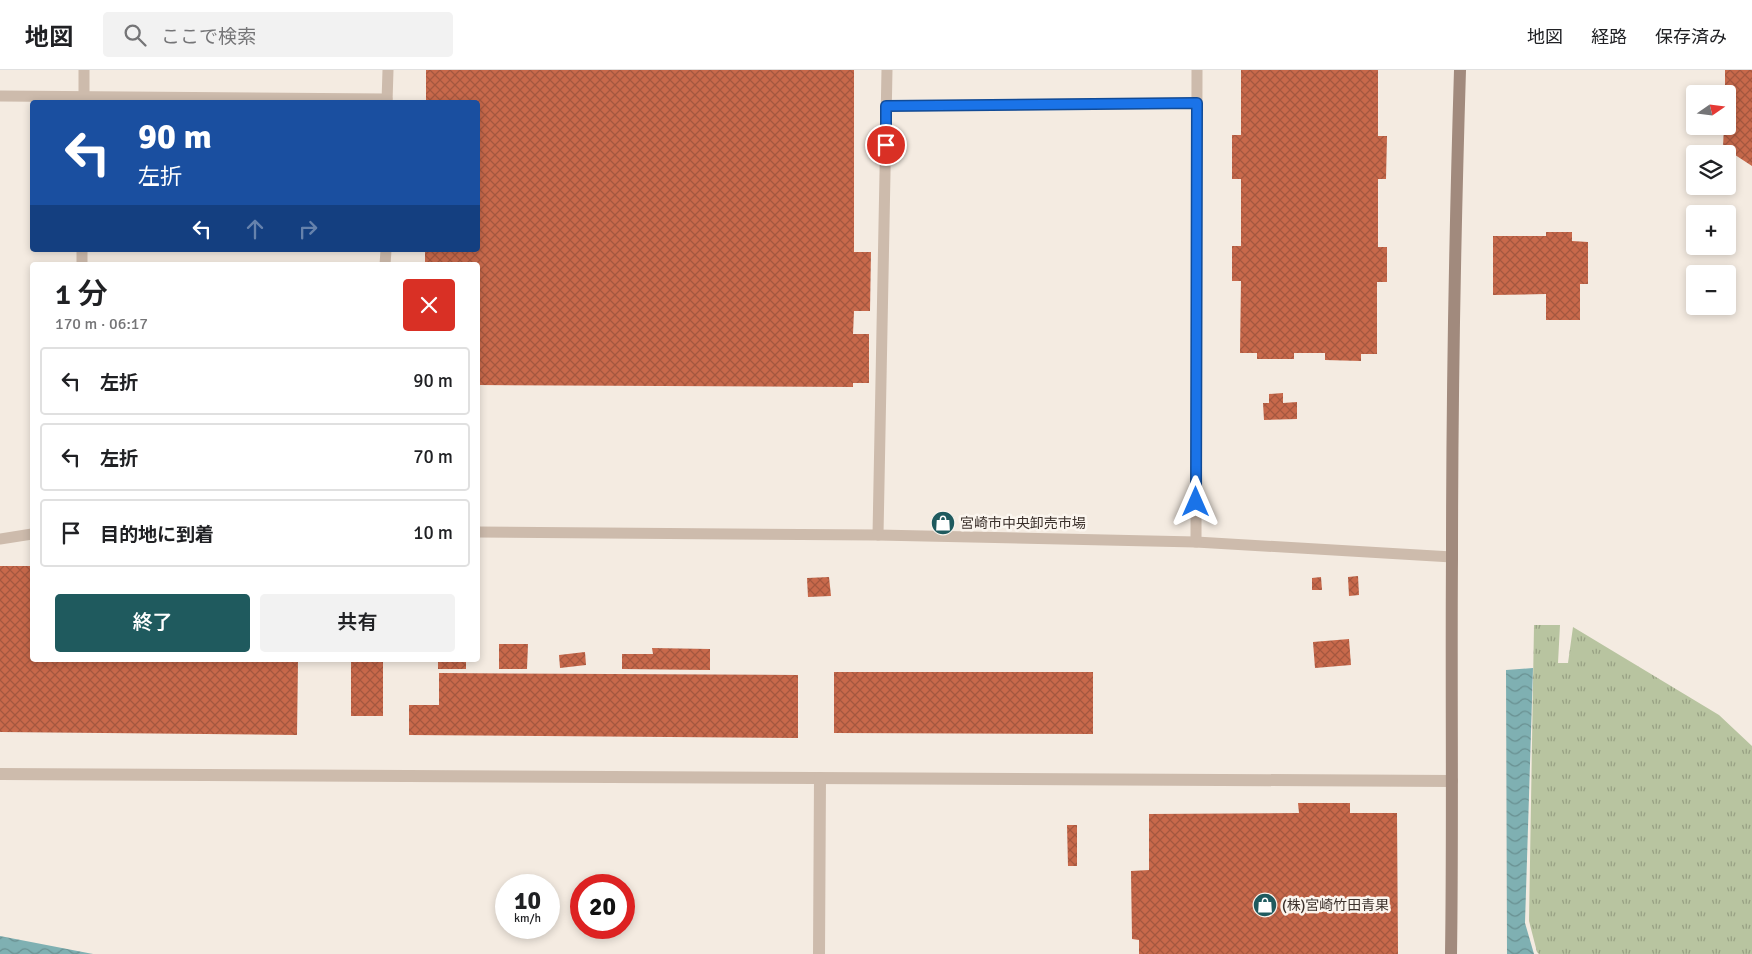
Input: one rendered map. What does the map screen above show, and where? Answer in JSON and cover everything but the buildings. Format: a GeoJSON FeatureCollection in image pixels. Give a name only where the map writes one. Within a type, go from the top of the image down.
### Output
{"type":"FeatureCollection","features":[{"type":"Feature","properties":{"kind":"street"},"geometry":{"type":"LineString","coordinates":[[1451,954],[1454,274],[1460,70]]}},
{"type":"Feature","properties":{"kind":"street"},"geometry":{"type":"LineString","coordinates":[[0,774],[1452,781]]}},
{"type":"Feature","properties":{"kind":"street"},"geometry":{"type":"LineString","coordinates":[[819,954],[820,778]]}},
{"type":"Feature","properties":{"kind":"lane"},"geometry":{"type":"LineString","coordinates":[[0,96],[84,100],[84,70]]}},
{"type":"Feature","properties":{"kind":"lane"},"geometry":{"type":"LineString","coordinates":[[387,100],[388,70]]}},
{"type":"Feature","properties":{"kind":"lane"},"geometry":{"type":"LineString","coordinates":[[878,535],[887,70]]}},
{"type":"Feature","properties":{"kind":"lane"},"geometry":{"type":"LineString","coordinates":[[1196,542],[1197,70]]}},
{"type":"Feature","properties":{"kind":"lane"},"geometry":{"type":"LineString","coordinates":[[886,106],[1197,103]]}},
{"type":"Feature","properties":{"kind":"lane"},"geometry":{"type":"LineString","coordinates":[[480,532],[878,535],[1196,542],[1452,557]]}},
{"type":"Feature","properties":{"kind":"lane"},"geometry":{"type":"LineString","coordinates":[[0,539],[30,534]]}},
{"type":"Feature","properties":{"kind":"green space"},"geometry":{"type":"Polygon","coordinates":[[[1534,625],[1560,625],[1558,663],[1568,663],[1573,627],[1719,715],[1752,746],[1752,954],[1539,954],[1537,952],[1529,921],[1534,625]]]}},
{"type":"Feature","properties":{"kind":"water"},"geometry":{"type":"Polygon","coordinates":[[[1533,668],[1525,923],[1534,954],[1507,954],[1506,670],[1533,668]]]}},
{"type":"Feature","properties":{"kind":"water"},"geometry":{"type":"Polygon","coordinates":[[[0,936],[93,954],[0,954],[0,936]]]}},
{"type":"Feature","properties":{"kind":"place","name":"宮崎市中央卸売市場"},"geometry":{"type":"Point","coordinates":[943,523]}},
{"type":"Feature","properties":{"kind":"place","name":"(株)宮崎竹田青果"},"geometry":{"type":"Point","coordinates":[1265,905]}},
{"type":"Feature","properties":{"kind":"route"},"geometry":{"type":"LineString","coordinates":[[886,145],[886,106],[1197,103],[1196,502]]}}]}
